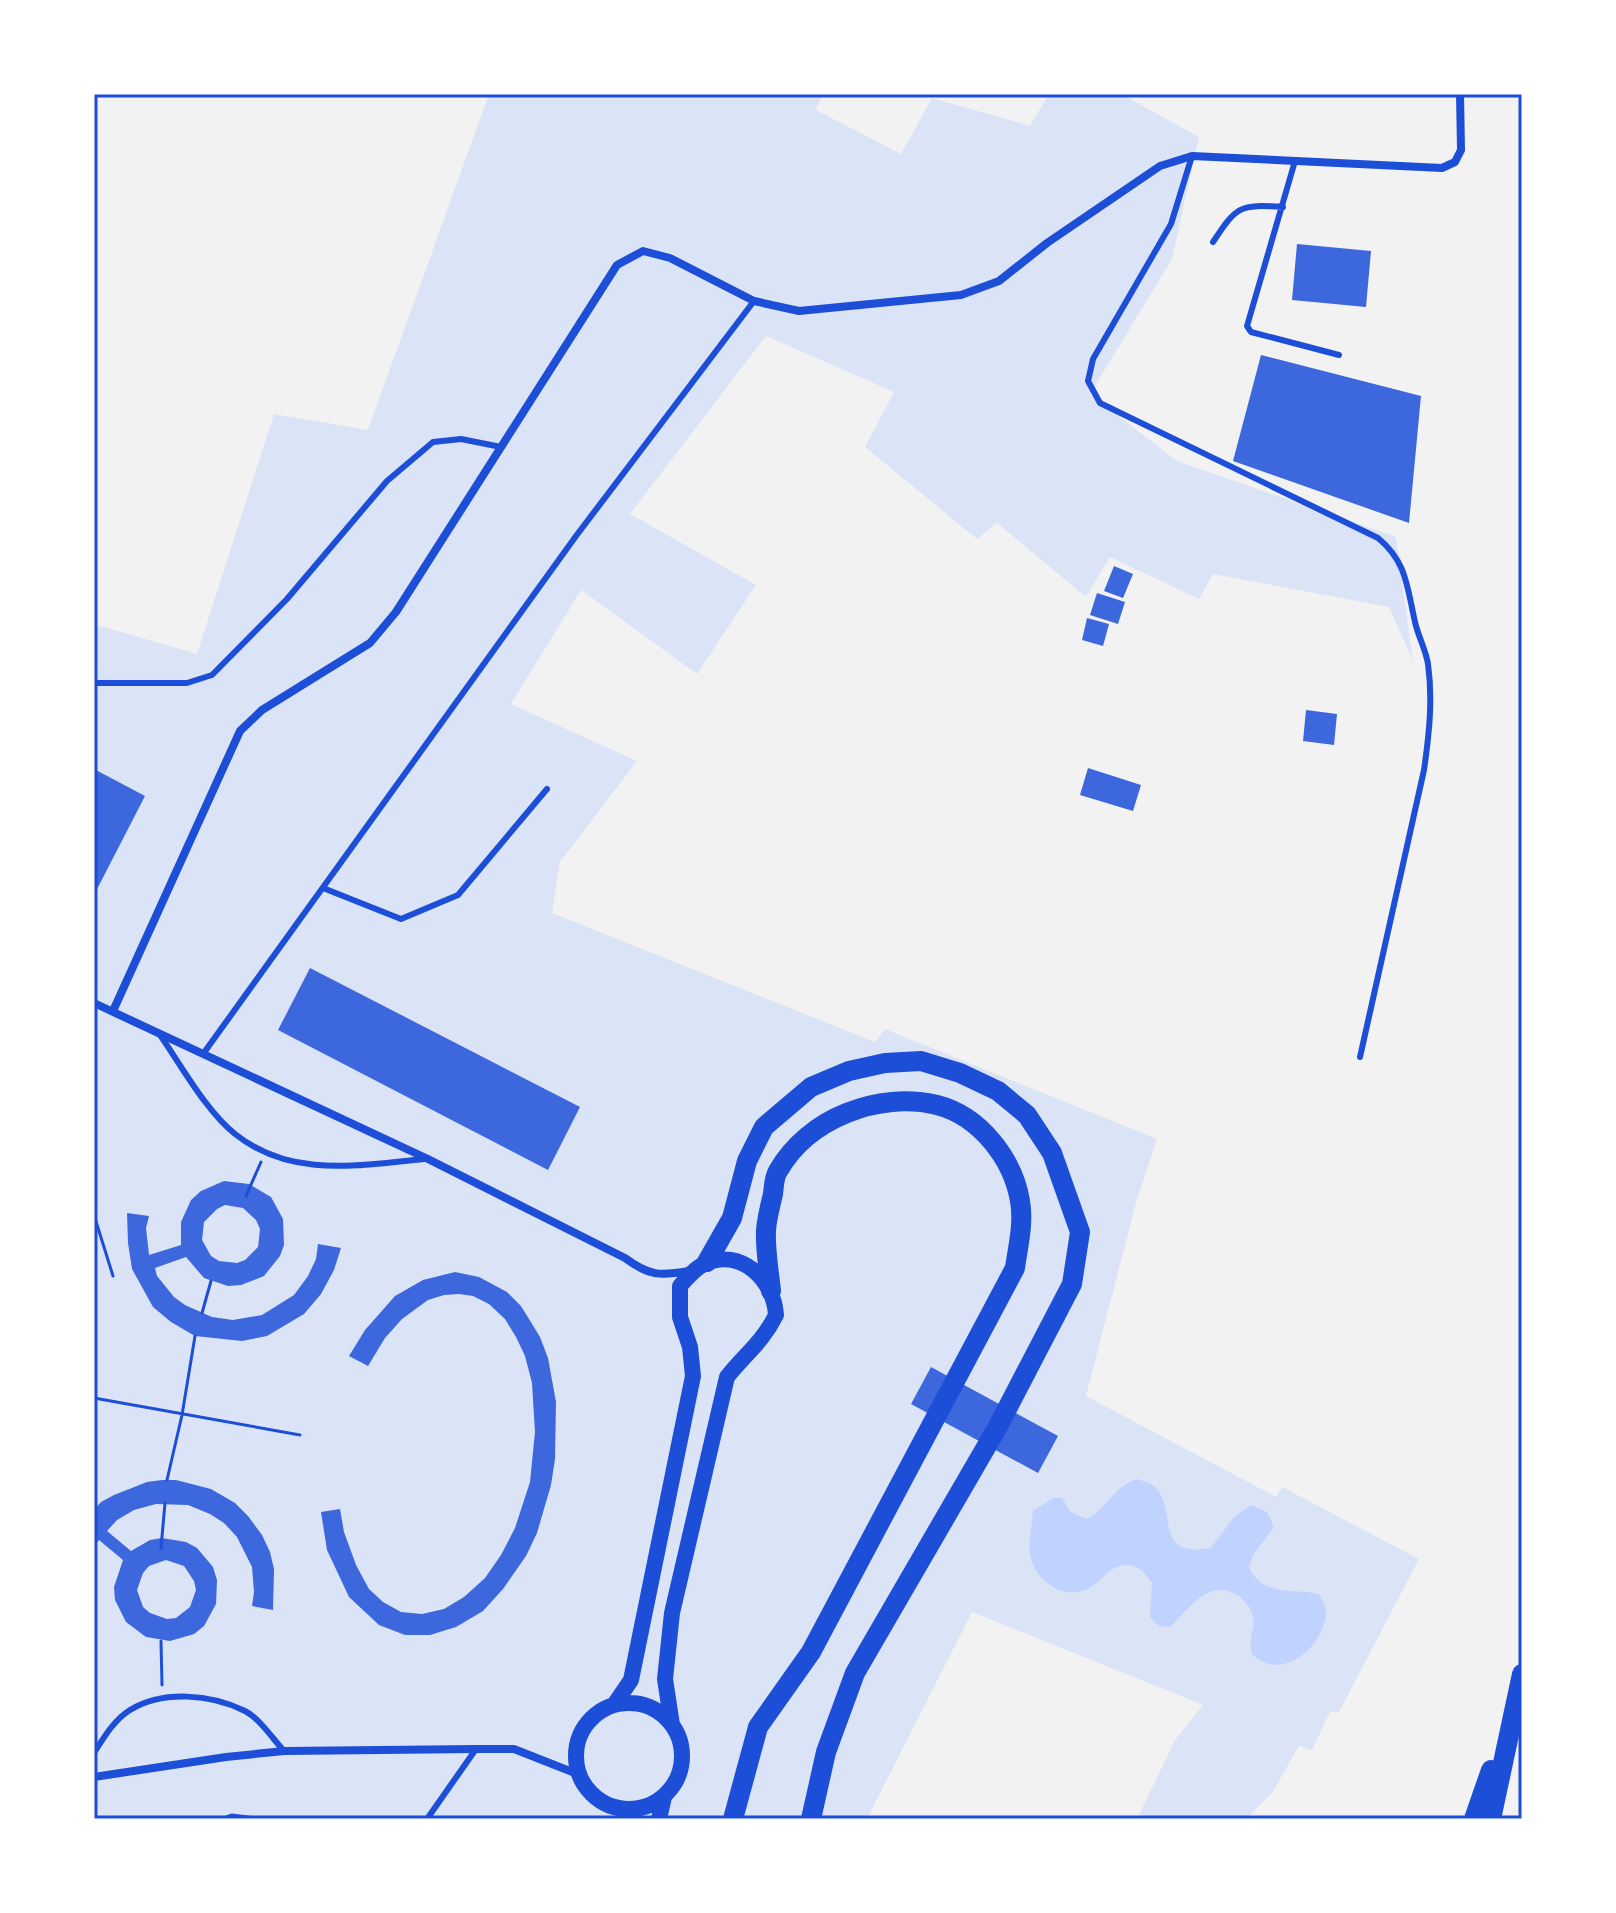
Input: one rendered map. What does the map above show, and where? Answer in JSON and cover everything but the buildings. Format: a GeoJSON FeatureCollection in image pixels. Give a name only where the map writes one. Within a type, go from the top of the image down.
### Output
{"type":"FeatureCollection","features":[{"type":"Feature","properties":{"kind":"highway"},"geometry":{"type":"LineString","coordinates":[[701,1266],[732,1218],[747,1161],[764,1127],[811,1087],[849,1071],[885,1063],[921,1061],[960,1073],[998,1091],[1027,1115],[1052,1153],[1080,1232],[1072,1284],[996,1430],[855,1673],[826,1752],[811,1819]]}},
{"type":"Feature","properties":{"kind":"highway"},"geometry":{"type":"LineString","coordinates":[[733,1819],[758,1727],[811,1652],[1015,1268],[1021,1229],[1021,1202],[1013,1175],[995,1143],[974,1124],[938,1105],[906,1102],[883,1104],[856,1109],[819,1125],[792,1152],[777,1173],[766,1231],[771,1291]]}},
{"type":"Feature","properties":{"kind":"highway"},"geometry":{"type":"LineString","coordinates":[[1474,1819],[1521,1678]]}},
{"type":"Feature","properties":{"kind":"highway"},"geometry":{"type":"LineString","coordinates":[[1491,1819],[1521,1678]]}},
{"type":"Feature","properties":{"kind":"main road"},"geometry":{"type":"LineString","coordinates":[[613,1819],[580,1775],[575,1755],[579,1737],[594,1716],[614,1705],[631,1680],[693,1376],[690,1347],[680,1317],[680,1286],[701,1266],[732,1260],[756,1271],[771,1291],[776,1315],[759,1345],[739,1361],[727,1377],[672,1613],[665,1679],[681,1761],[673,1785],[664,1797],[659,1819]]}},
{"type":"Feature","properties":{"kind":"main road"},"geometry":{"type":"LineString","coordinates":[[614,1705],[641,1705],[657,1712],[672,1725]]}},
{"type":"Feature","properties":{"kind":"main road"},"geometry":{"type":"LineString","coordinates":[[594,1796],[630,1809],[647,1806],[664,1797]]}},
{"type":"Feature","properties":{"kind":"street"},"geometry":{"type":"LineString","coordinates":[[113,1011],[240,731],[262,710],[370,643],[396,612],[617,265],[643,251],[670,258],[754,301],[799,311],[961,295],[999,281],[1047,243],[1160,166],[1192,156],[1442,168],[1455,162],[1461,150],[1460,94]]}},
{"type":"Feature","properties":{"kind":"street"},"geometry":{"type":"LineString","coordinates":[[94,1003],[428,1159],[625,1258],[644,1273],[668,1275],[701,1266]]}},
{"type":"Feature","properties":{"kind":"street"},"geometry":{"type":"LineString","coordinates":[[94,1777],[284,1751],[476,1749],[514,1749],[580,1775]]}},
{"type":"Feature","properties":{"kind":"lane"},"geometry":{"type":"LineString","coordinates":[[1192,156],[1171,224],[1093,359],[1088,381],[1100,403],[1378,538],[1395,552],[1428,661],[1431,725],[1424,770],[1360,1057]]}},
{"type":"Feature","properties":{"kind":"lane"},"geometry":{"type":"LineString","coordinates":[[1295,161],[1247,326],[1251,332],[1339,355]]}},
{"type":"Feature","properties":{"kind":"lane"},"geometry":{"type":"LineString","coordinates":[[1213,242],[1233,213],[1256,206],[1283,207]]}},
{"type":"Feature","properties":{"kind":"lane"},"geometry":{"type":"LineString","coordinates":[[203,1054],[576,536],[754,301]]}},
{"type":"Feature","properties":{"kind":"lane"},"geometry":{"type":"LineString","coordinates":[[94,683],[187,683],[212,675],[287,599],[387,481],[433,442],[461,439],[501,447]]}},
{"type":"Feature","properties":{"kind":"lane"},"geometry":{"type":"LineString","coordinates":[[323,888],[401,919],[458,895],[547,789]]}},
{"type":"Feature","properties":{"kind":"lane"},"geometry":{"type":"LineString","coordinates":[[158,1032],[209,1105],[234,1133],[266,1152],[303,1165],[338,1166],[428,1159]]}},
{"type":"Feature","properties":{"kind":"lane"},"geometry":{"type":"LineString","coordinates":[[94,1753],[107,1732],[130,1710],[163,1697],[209,1698],[247,1712],[284,1751]]}},
{"type":"Feature","properties":{"kind":"lane"},"geometry":{"type":"LineString","coordinates":[[427,1819],[476,1749]]}},
{"type":"Feature","properties":{"kind":"path"},"geometry":{"type":"LineString","coordinates":[[246,1196],[266,1152]]}},
{"type":"Feature","properties":{"kind":"path"},"geometry":{"type":"LineString","coordinates":[[94,1215],[113,1276]]}},
{"type":"Feature","properties":{"kind":"path"},"geometry":{"type":"LineString","coordinates":[[202,1313],[211,1281]]}},
{"type":"Feature","properties":{"kind":"path"},"geometry":{"type":"LineString","coordinates":[[167,1480],[195,1336]]}},
{"type":"Feature","properties":{"kind":"path"},"geometry":{"type":"LineString","coordinates":[[94,1398],[300,1435]]}},
{"type":"Feature","properties":{"kind":"path"},"geometry":{"type":"LineString","coordinates":[[161,1548],[165,1503]]}},
{"type":"Feature","properties":{"kind":"path"},"geometry":{"type":"LineString","coordinates":[[161,1641],[163,1697]]}},
{"type":"Feature","properties":{"kind":"path"},"geometry":{"type":"LineString","coordinates":[[221,1819],[232,1815],[264,1819]]}},
{"type":"Feature","properties":{"kind":"shaded area"},"geometry":{"type":"Polygon","coordinates":[[[489,94],[823,94],[816,110],[901,154],[932,98],[1030,126],[1049,94],[1121,94],[1199,137],[1172,259],[1090,394],[1177,461],[1396,537],[1413,661],[1389,607],[1213,574],[1199,599],[1110,557],[1086,597],[997,523],[977,539],[865,447],[894,392],[766,336],[630,514],[756,585],[697,674],[581,590],[511,704],[637,761],[560,862],[552,913],[875,1042],[885,1029],[1157,1139],[1137,1199],[1086,1396],[1276,1497],[1282,1487],[1419,1559],[1339,1712],[1330,1712],[1312,1750],[1299,1746],[1272,1793],[1246,1819],[1137,1819],[1175,1740],[1203,1705],[972,1612],[867,1819],[94,1819],[94,624],[197,654],[274,414],[368,430],[489,94]]]}},
{"type":"Feature","properties":{"kind":"water"},"geometry":{"type":"Polygon","coordinates":[[[1137,1479],[1155,1487],[1162,1497],[1173,1539],[1180,1546],[1211,1548],[1234,1517],[1251,1505],[1267,1512],[1274,1527],[1253,1555],[1249,1568],[1255,1577],[1270,1587],[1319,1594],[1326,1610],[1324,1622],[1308,1650],[1279,1665],[1252,1655],[1252,1614],[1239,1596],[1228,1591],[1209,1592],[1170,1627],[1159,1626],[1150,1617],[1152,1583],[1136,1567],[1117,1567],[1091,1587],[1072,1593],[1053,1587],[1038,1574],[1030,1555],[1033,1511],[1053,1498],[1062,1498],[1071,1512],[1086,1519],[1122,1487],[1137,1479]]]}}]}
